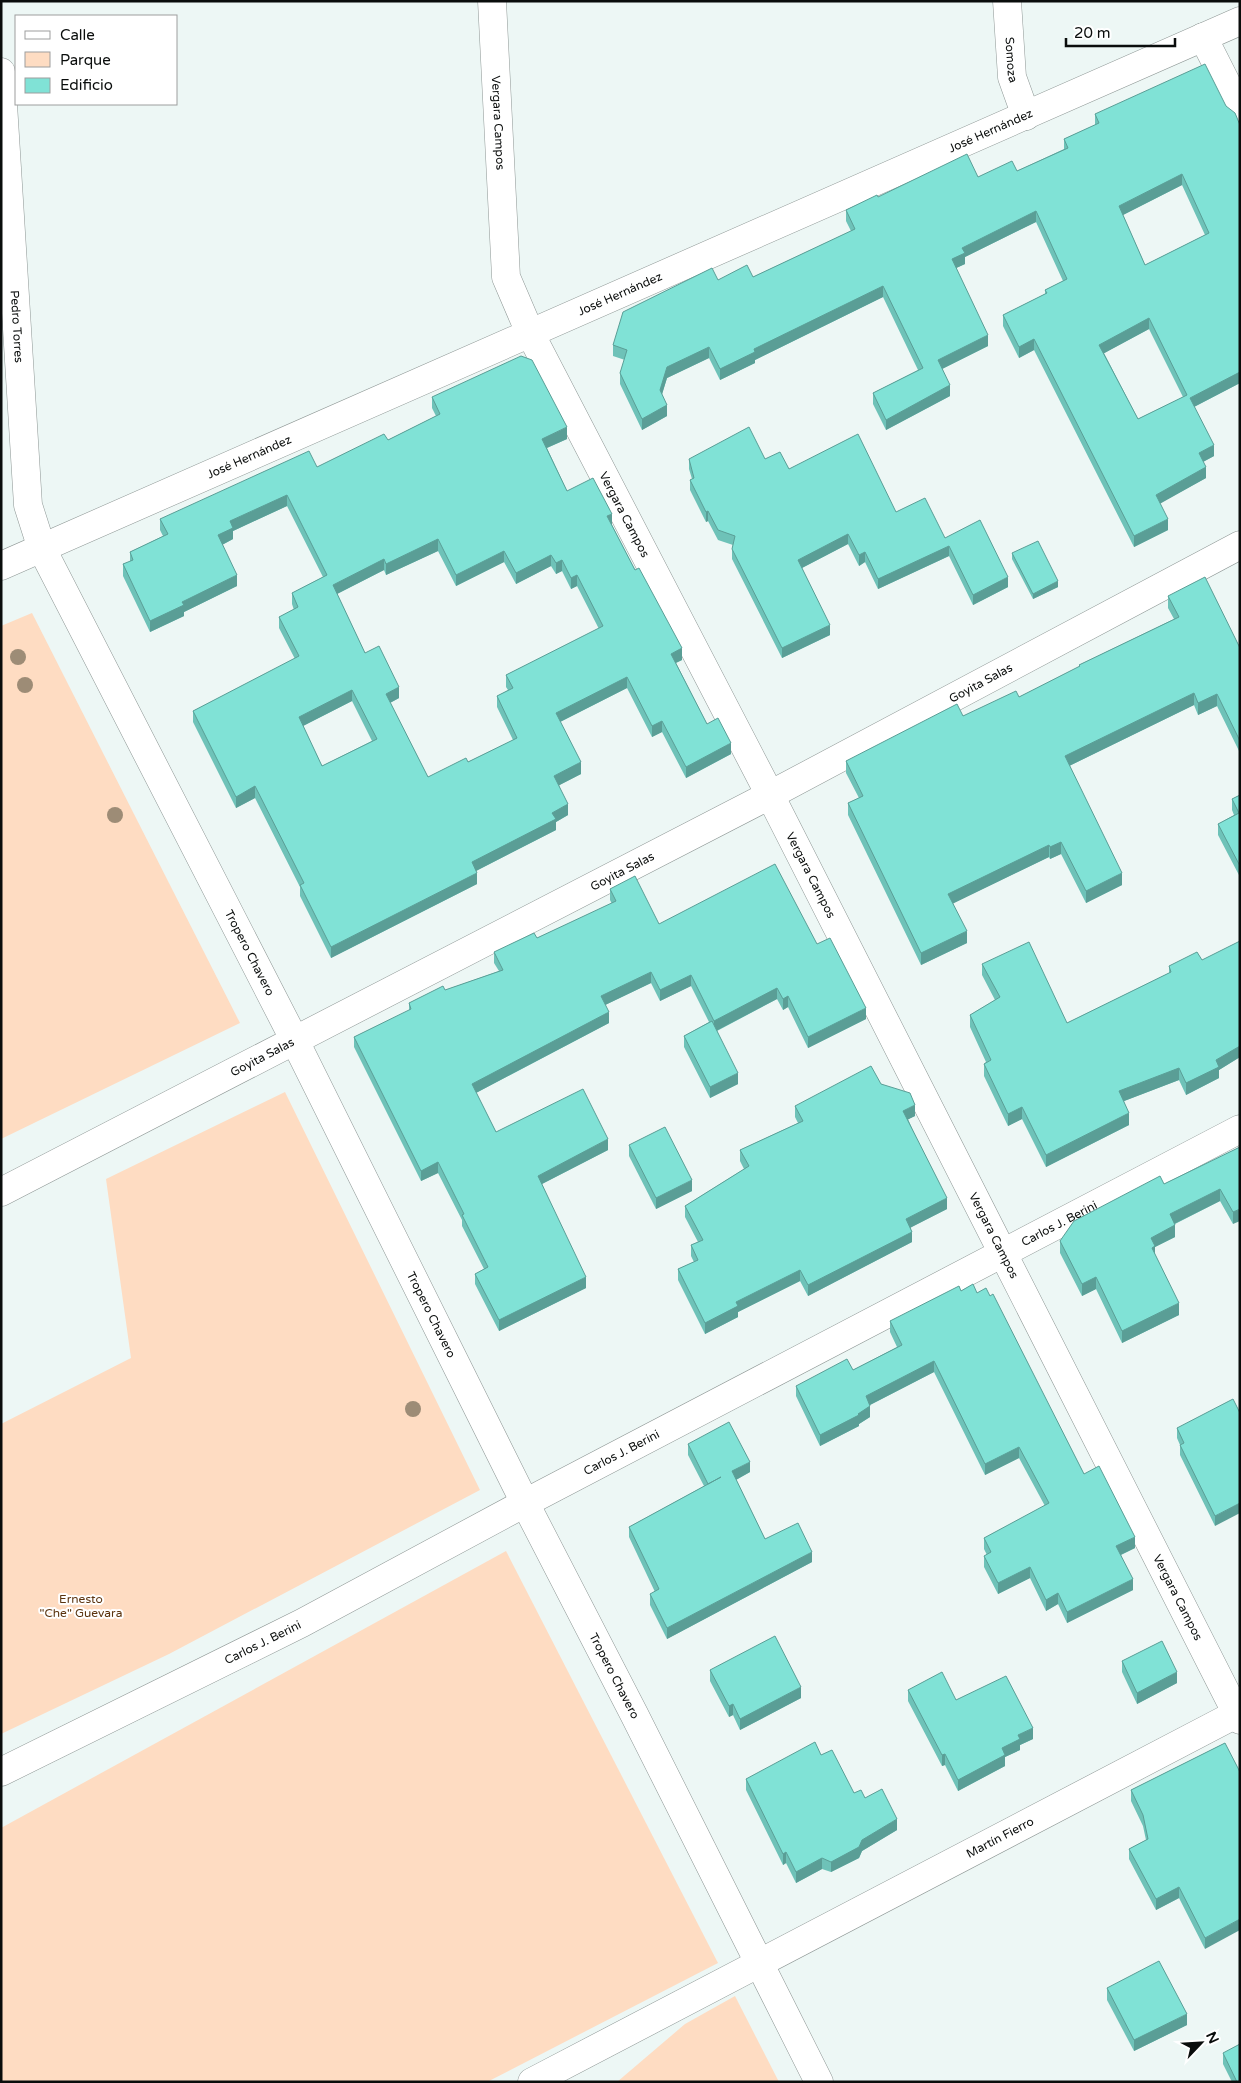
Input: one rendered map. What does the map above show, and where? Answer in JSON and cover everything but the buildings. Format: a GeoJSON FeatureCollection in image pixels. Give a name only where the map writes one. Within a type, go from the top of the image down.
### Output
{"type":"FeatureCollection","features":[{"type":"Feature","properties":{"kind":"street","name":"Vergara Campos"},"geometry":{"type":"LineString","coordinates":[[492,1],[506,277],[530,333],[770,795],[1239,1715]]}},
{"type":"Feature","properties":{"kind":"street","name":"Somoza"},"geometry":{"type":"LineString","coordinates":[[1007,1],[1012,77],[1026,116]]}},
{"type":"Feature","properties":{"kind":"street","name":"José Hernández"},"geometry":{"type":"LineString","coordinates":[[1,566],[1240,21]]}},
{"type":"Feature","properties":{"kind":"street"},"geometry":{"type":"LineString","coordinates":[[1203,37],[1240,110]]}},
{"type":"Feature","properties":{"kind":"street","name":"Pedro Torres"},"geometry":{"type":"LineString","coordinates":[[1,72],[8,308],[28,505],[42,549]]}},
{"type":"Feature","properties":{"kind":"street","name":"Goyita Salas"},"geometry":{"type":"LineString","coordinates":[[1,1192],[770,795],[1240,545]]}},
{"type":"Feature","properties":{"kind":"street","name":"Tropero Chavero"},"geometry":{"type":"LineString","coordinates":[[42,549],[295,1041],[524,1504],[634,1714],[820,2082]]}},
{"type":"Feature","properties":{"kind":"street","name":"Carlos J. Berini"},"geometry":{"type":"LineString","coordinates":[[1,1772],[302,1623],[524,1504],[1240,1129]]}},
{"type":"Feature","properties":{"kind":"street","name":"Martín Fierro"},"geometry":{"type":"LineString","coordinates":[[532,2082],[759,1962],[1239,1715]]}},
{"type":"Feature","properties":{"kind":"green space"},"geometry":{"type":"Polygon","coordinates":[[[32,613],[240,1023],[1,1139],[1,626],[32,613]]]}},
{"type":"Feature","properties":{"kind":"green space","name":"Ernesto \"Che\" Guevara"},"geometry":{"type":"Polygon","coordinates":[[[285,1092],[480,1490],[169,1654],[1,1734],[1,1424],[131,1358],[106,1179],[285,1092]]]}},
{"type":"Feature","properties":{"kind":"green space"},"geometry":{"type":"Polygon","coordinates":[[[506,1551],[718,1963],[487,2082],[1,2082],[1,1828],[506,1551]]]}},
{"type":"Feature","properties":{"kind":"green space"},"geometry":{"type":"Polygon","coordinates":[[[735,1996],[779,2082],[617,2082],[685,2024],[735,1996]]]}}]}
